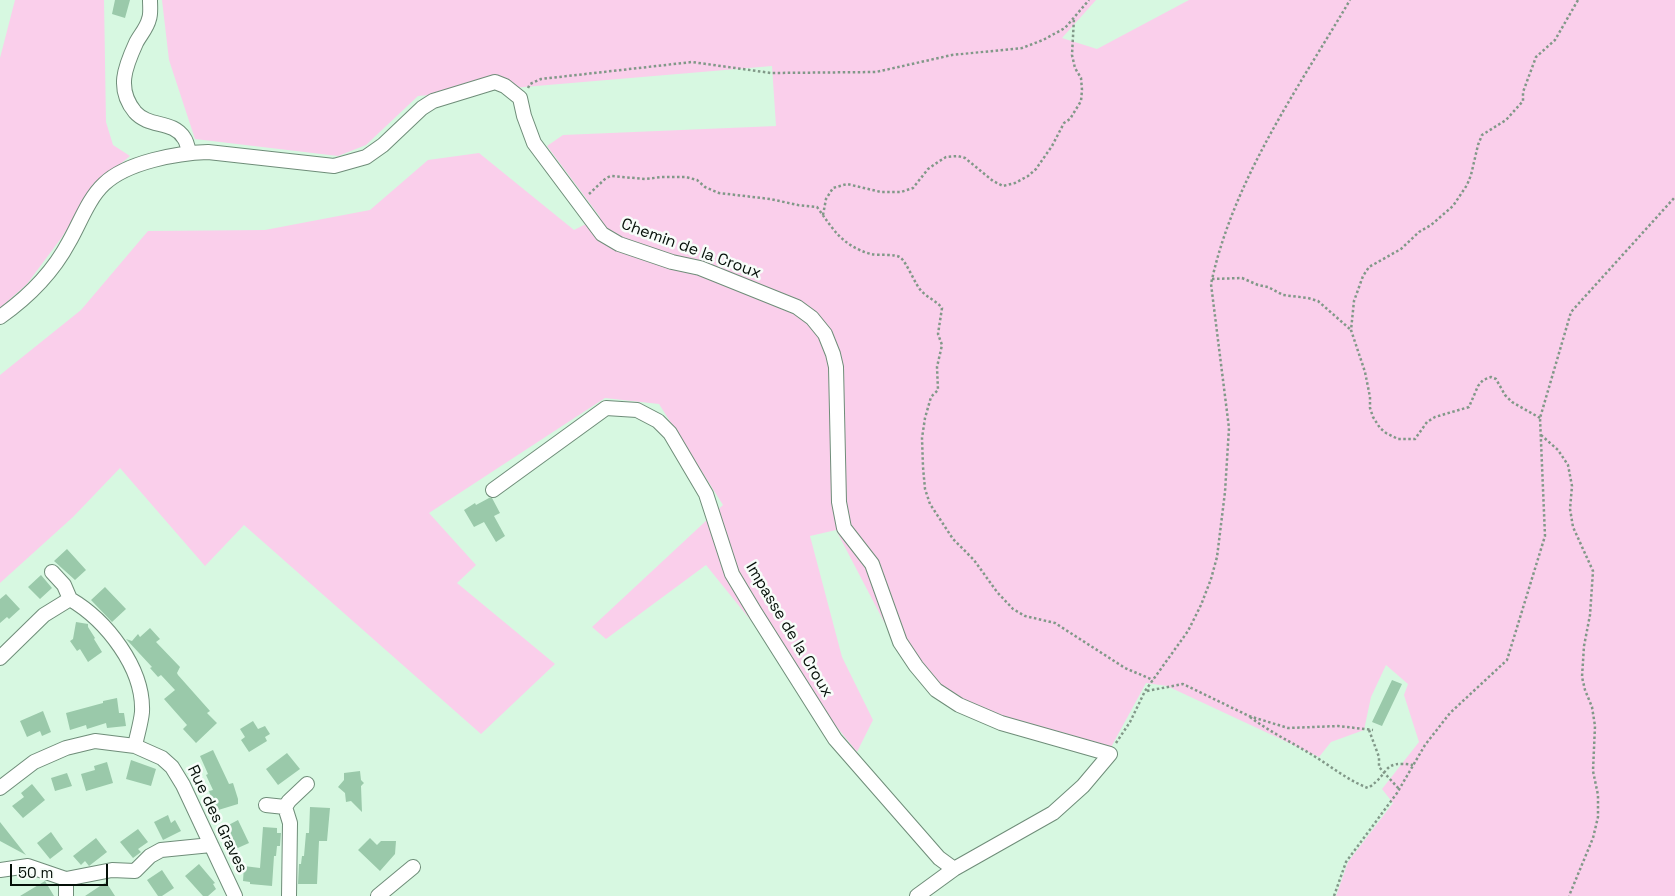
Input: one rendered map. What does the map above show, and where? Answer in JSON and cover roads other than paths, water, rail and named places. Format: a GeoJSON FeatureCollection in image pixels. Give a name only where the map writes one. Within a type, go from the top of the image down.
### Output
{"type":"FeatureCollection","features":[{"type":"Feature","properties":{"kind":"street"},"geometry":{"type":"LineString","coordinates":[[0,317],[43,279],[68,244],[90,202],[104,184],[118,173],[132,166],[190,153],[185,139],[178,130],[151,123],[141,118],[127,101],[123,90],[124,75],[136,42],[150,18],[150,0]]}},
{"type":"Feature","properties":{"kind":"street","name":"Chemin de la Croux"},"geometry":{"type":"LineString","coordinates":[[190,153],[208,152],[334,166],[366,157],[383,145],[422,108],[441,98],[495,82],[506,86],[520,98],[524,116],[534,142],[602,234],[619,244],[672,262],[700,268],[797,307],[812,318],[830,343],[836,367],[839,502],[844,528],[872,564],[900,642],[916,666],[936,690],[959,705],[1001,723],[1110,754],[1083,786],[1054,813],[954,869]]}},
{"type":"Feature","properties":{"kind":"street","name":"Impasse de la Croux"},"geometry":{"type":"LineString","coordinates":[[493,490],[606,408],[636,410],[658,421],[670,432],[706,494],[732,574],[835,739],[939,858],[954,869]]}},
{"type":"Feature","properties":{"kind":"street"},"geometry":{"type":"LineString","coordinates":[[52,572],[64,585],[70,599],[84,607],[115,640],[131,664],[139,686],[142,712],[135,746]]}},
{"type":"Feature","properties":{"kind":"street"},"geometry":{"type":"LineString","coordinates":[[0,658],[44,615],[70,599]]}},
{"type":"Feature","properties":{"kind":"street","name":"Rue des Graves"},"geometry":{"type":"LineString","coordinates":[[0,788],[34,762],[66,748],[95,741],[135,746],[162,758],[172,767],[183,785],[235,896]]}},
{"type":"Feature","properties":{"kind":"street"},"geometry":{"type":"LineString","coordinates":[[285,807],[307,784]]}},
{"type":"Feature","properties":{"kind":"street"},"geometry":{"type":"LineString","coordinates":[[266,805],[285,807]]}},
{"type":"Feature","properties":{"kind":"street"},"geometry":{"type":"LineString","coordinates":[[285,807],[290,823],[289,896]]}},
{"type":"Feature","properties":{"kind":"street"},"geometry":{"type":"LineString","coordinates":[[0,870],[28,866],[66,879],[112,870],[135,871],[150,856],[161,850],[211,845]]}},
{"type":"Feature","properties":{"kind":"street"},"geometry":{"type":"LineString","coordinates":[[378,896],[413,866]]}},
{"type":"Feature","properties":{"kind":"street"},"geometry":{"type":"LineString","coordinates":[[917,896],[954,869]]}},
{"type":"Feature","properties":{"kind":"street"},"geometry":{"type":"LineString","coordinates":[[66,879],[66,896]]}}]}
